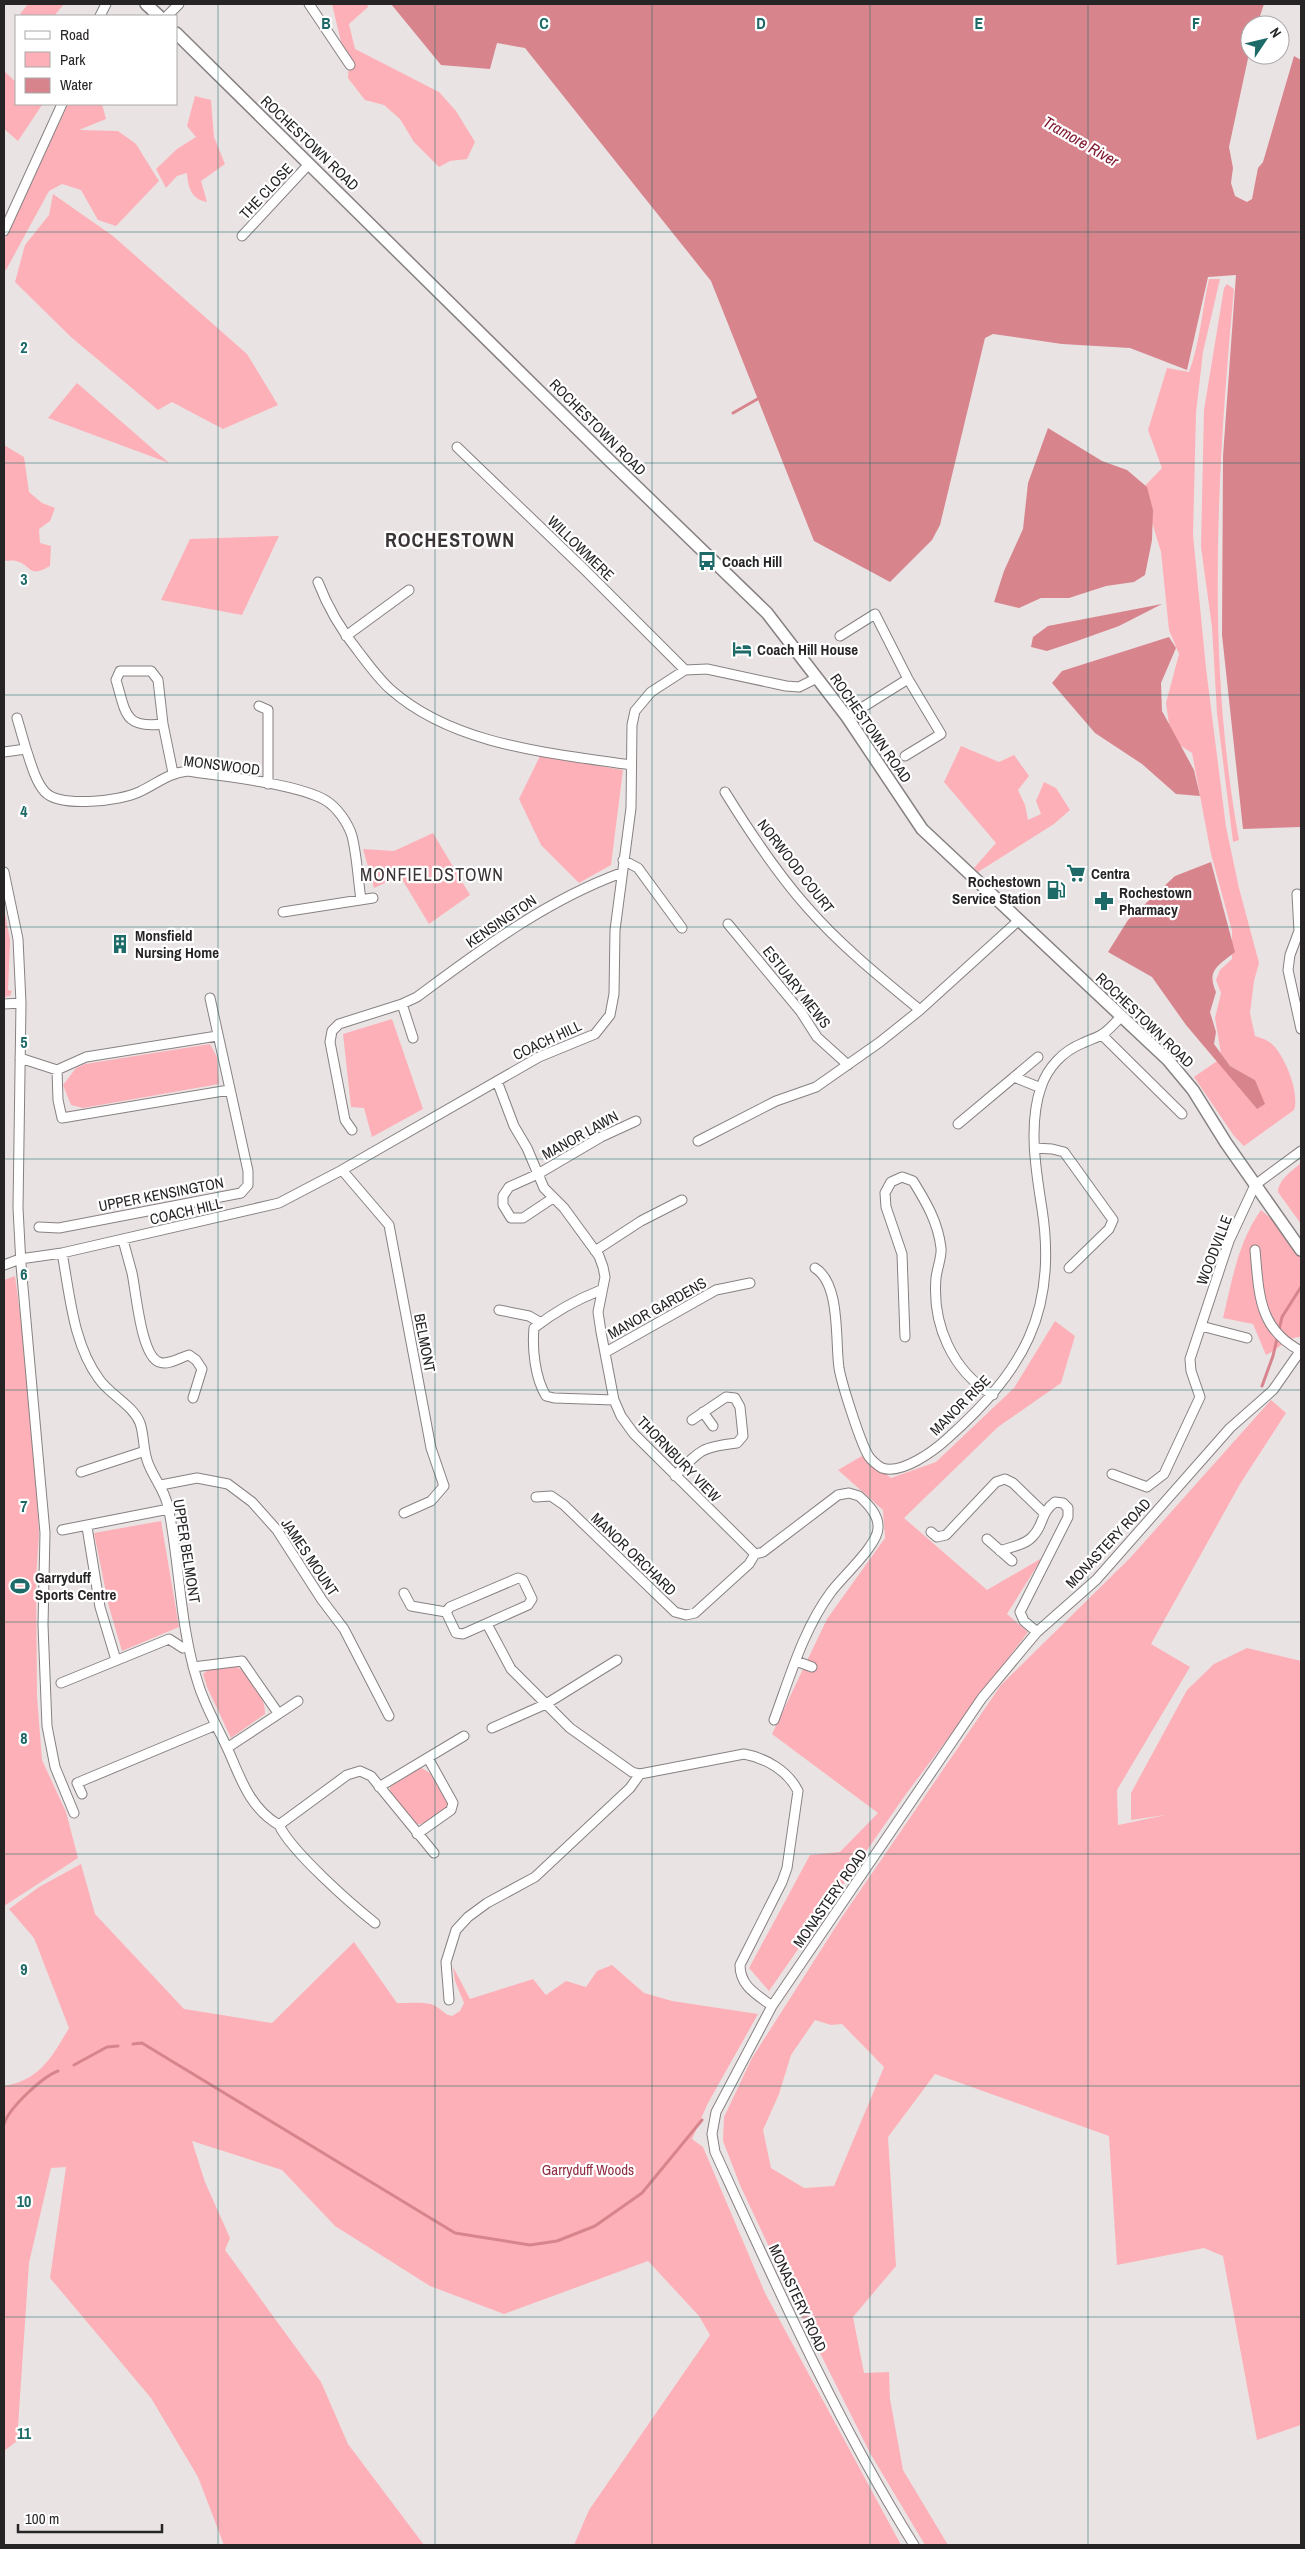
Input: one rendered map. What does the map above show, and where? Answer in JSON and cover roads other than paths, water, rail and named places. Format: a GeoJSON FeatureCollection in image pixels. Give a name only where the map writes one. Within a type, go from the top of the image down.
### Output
{"type":"FeatureCollection","features":[{"type":"Feature","properties":{"kind":"main road"},"geometry":{"type":"LineString","coordinates":[[146,4],[158,15]]}},
{"type":"Feature","properties":{"kind":"main road","name":"ROCHESTOWN ROAD"},"geometry":{"type":"LineString","coordinates":[[178,35],[610,462],[767,613],[847,717],[922,830],[1168,1060],[1193,1090],[1255,1185],[1301,1250]]}},
{"type":"Feature","properties":{"kind":"street"},"geometry":{"type":"LineString","coordinates":[[168,15],[179,4]]}},
{"type":"Feature","properties":{"kind":"street"},"geometry":{"type":"LineString","coordinates":[[310,4],[350,65]]}},
{"type":"Feature","properties":{"kind":"street"},"geometry":{"type":"LineString","coordinates":[[4,231],[62,105]]}},
{"type":"Feature","properties":{"kind":"street","name":"THE CLOSE"},"geometry":{"type":"LineString","coordinates":[[242,236],[309,164]]}},
{"type":"Feature","properties":{"kind":"street","name":"WILLOWMERE"},"geometry":{"type":"LineString","coordinates":[[457,448],[585,570],[684,670]]}},
{"type":"Feature","properties":{"kind":"street"},"geometry":{"type":"LineString","coordinates":[[318,582],[324,599],[346,636],[390,689],[417,709],[458,728],[494,740],[526,748],[631,765]]}},
{"type":"Feature","properties":{"kind":"street"},"geometry":{"type":"LineString","coordinates":[[346,636],[409,590]]}},
{"type":"Feature","properties":{"kind":"street"},"geometry":{"type":"LineString","coordinates":[[840,636],[875,614],[908,679],[941,734],[905,756]]}},
{"type":"Feature","properties":{"kind":"street"},"geometry":{"type":"LineString","coordinates":[[684,670],[707,669],[799,687],[818,678]]}},
{"type":"Feature","properties":{"kind":"street","name":"COACH HILL"},"geometry":{"type":"LineString","coordinates":[[4,1265],[20,1259],[62,1253],[123,1240],[279,1203],[342,1170],[539,1057],[595,1034],[610,1015],[614,994],[615,930],[631,808],[632,725],[635,711],[651,692],[684,670]]}},
{"type":"Feature","properties":{"kind":"street","name":"MONSWOOD"},"geometry":{"type":"LineString","coordinates":[[163,724],[145,726],[134,723],[126,712],[116,680],[120,671],[151,671],[158,680],[163,724],[173,772]]}},
{"type":"Feature","properties":{"kind":"street"},"geometry":{"type":"LineString","coordinates":[[847,717],[908,679]]}},
{"type":"Feature","properties":{"kind":"street","name":"MONSWOOD"},"geometry":{"type":"LineString","coordinates":[[259,706],[268,710],[268,784]]}},
{"type":"Feature","properties":{"kind":"street","name":"MONSWOOD"},"geometry":{"type":"LineString","coordinates":[[17,718],[38,782],[46,793],[56,799],[72,802],[119,798],[138,793],[173,772],[188,771],[306,792],[326,801],[342,817],[352,835],[361,900]]}},
{"type":"Feature","properties":{"kind":"street"},"geometry":{"type":"LineString","coordinates":[[4,752],[26,750]]}},
{"type":"Feature","properties":{"kind":"street","name":"NORWOOD COURT"},"geometry":{"type":"LineString","coordinates":[[725,792],[772,862],[806,906],[834,936],[920,1010]]}},
{"type":"Feature","properties":{"kind":"street"},"geometry":{"type":"LineString","coordinates":[[623,860],[638,868],[682,928]]}},
{"type":"Feature","properties":{"kind":"street"},"geometry":{"type":"LineString","coordinates":[[4,872],[18,939],[21,1003],[18,1208],[20,1259],[45,1533],[43,1625],[46,1726],[55,1767],[74,1813]]}},
{"type":"Feature","properties":{"kind":"street","name":"KENSINGTON"},"geometry":{"type":"LineString","coordinates":[[352,1130],[345,1120],[330,1042],[332,1031],[339,1024],[402,1004],[417,997],[504,933],[554,902],[581,888],[621,873]]}},
{"type":"Feature","properties":{"kind":"street"},"geometry":{"type":"LineString","coordinates":[[1297,894],[1299,931],[1290,955],[1288,970],[1301,1029]]}},
{"type":"Feature","properties":{"kind":"street"},"geometry":{"type":"LineString","coordinates":[[283,912],[373,898]]}},
{"type":"Feature","properties":{"kind":"street"},"geometry":{"type":"LineString","coordinates":[[698,1141],[776,1101],[816,1087],[848,1065],[920,1010],[1018,921]]}},
{"type":"Feature","properties":{"kind":"street","name":"ESTUARY MEWS"},"geometry":{"type":"LineString","coordinates":[[728,924],[801,1012],[818,1037],[848,1065]]}},
{"type":"Feature","properties":{"kind":"street","name":"UPPER KENSINGTON"},"geometry":{"type":"LineString","coordinates":[[39,1227],[59,1228],[241,1192],[248,1185],[248,1171],[210,998]]}},
{"type":"Feature","properties":{"kind":"street"},"geometry":{"type":"LineString","coordinates":[[4,1004],[21,1003]]}},
{"type":"Feature","properties":{"kind":"street"},"geometry":{"type":"LineString","coordinates":[[402,1004],[413,1038]]}},
{"type":"Feature","properties":{"kind":"street"},"geometry":{"type":"LineString","coordinates":[[1014,1077],[1041,1088],[1050,1068],[1066,1052],[1102,1035],[1122,1016]]}},
{"type":"Feature","properties":{"kind":"street"},"geometry":{"type":"LineString","coordinates":[[1102,1035],[1182,1114]]}},
{"type":"Feature","properties":{"kind":"street"},"geometry":{"type":"LineString","coordinates":[[20,1058],[57,1070],[86,1057],[217,1036]]}},
{"type":"Feature","properties":{"kind":"street"},"geometry":{"type":"LineString","coordinates":[[958,1124],[1038,1057]]}},
{"type":"Feature","properties":{"kind":"street"},"geometry":{"type":"LineString","coordinates":[[57,1070],[58,1100],[62,1118],[229,1090]]}},
{"type":"Feature","properties":{"kind":"street","name":"THORNBURY VIEW"},"geometry":{"type":"LineString","coordinates":[[497,1081],[514,1126],[544,1188],[564,1208],[595,1251],[603,1268],[605,1277],[598,1312],[614,1400],[621,1416],[634,1434],[755,1554]]}},
{"type":"Feature","properties":{"kind":"street","name":"MANOR RISE"},"geometry":{"type":"LineString","coordinates":[[815,1268],[821,1272],[830,1288],[840,1370],[868,1456],[882,1468],[896,1469],[931,1454],[993,1395],[1020,1356],[1039,1309],[1047,1274],[1042,1210],[1034,1164],[1041,1088]]}},
{"type":"Feature","properties":{"kind":"street","name":"MANOR LAWN"},"geometry":{"type":"LineString","coordinates":[[553,1198],[523,1218],[512,1218],[503,1207],[503,1196],[510,1187],[538,1174],[601,1137],[636,1121]]}},
{"type":"Feature","properties":{"kind":"street"},"geometry":{"type":"LineString","coordinates":[[1035,1148],[1064,1152],[1113,1220],[1109,1229],[1069,1268]]}},
{"type":"Feature","properties":{"kind":"street"},"geometry":{"type":"LineString","coordinates":[[1255,1185],[1301,1151]]}},
{"type":"Feature","properties":{"kind":"street","name":"BELMONT"},"geometry":{"type":"LineString","coordinates":[[342,1170],[389,1225],[431,1448],[444,1486],[431,1501],[404,1513]]}},
{"type":"Feature","properties":{"kind":"street"},"geometry":{"type":"LineString","coordinates":[[905,1337],[902,1298],[902,1254],[886,1207],[885,1193],[891,1182],[902,1177],[914,1181],[936,1224],[942,1250],[936,1277],[936,1300],[948,1349],[963,1371],[993,1395]]}},
{"type":"Feature","properties":{"kind":"street","name":"WOODVILLE"},"geometry":{"type":"LineString","coordinates":[[1112,1474],[1147,1487],[1164,1474],[1200,1397],[1191,1371],[1190,1359],[1229,1241],[1255,1185]]}},
{"type":"Feature","properties":{"kind":"street"},"geometry":{"type":"LineString","coordinates":[[595,1251],[641,1221],[682,1200]]}},
{"type":"Feature","properties":{"kind":"street"},"geometry":{"type":"LineString","coordinates":[[123,1240],[132,1273],[140,1321],[151,1356],[159,1362],[167,1363],[189,1355],[196,1360],[202,1369],[193,1398]]}},
{"type":"Feature","properties":{"kind":"street"},"geometry":{"type":"LineString","coordinates":[[1255,1250],[1260,1304],[1274,1330],[1283,1341],[1301,1351]]}},
{"type":"Feature","properties":{"kind":"street","name":"UPPER BELMONT"},"geometry":{"type":"LineString","coordinates":[[62,1253],[78,1334],[88,1363],[114,1397],[132,1410],[140,1422],[147,1461],[161,1485],[169,1509],[193,1666],[198,1685],[244,1788],[258,1810],[279,1825],[299,1851],[348,1902],[375,1923]]}},
{"type":"Feature","properties":{"kind":"street","name":"MANOR GARDENS"},"geometry":{"type":"LineString","coordinates":[[606,1352],[716,1290],[750,1283]]}},
{"type":"Feature","properties":{"kind":"street"},"geometry":{"type":"LineString","coordinates":[[601,1290],[589,1294],[534,1328],[532,1342],[541,1387],[546,1396],[554,1398],[614,1400]]}},
{"type":"Feature","properties":{"kind":"street"},"geometry":{"type":"LineString","coordinates":[[499,1310],[529,1316],[541,1323]]}},
{"type":"Feature","properties":{"kind":"street"},"geometry":{"type":"LineString","coordinates":[[1201,1326],[1247,1338]]}},
{"type":"Feature","properties":{"kind":"street","name":"MONASTERY ROAD"},"geometry":{"type":"LineString","coordinates":[[914,2545],[869,2471],[824,2382],[715,2152],[712,2134],[716,2112],[772,2006],[982,1698],[1037,1632],[1096,1580],[1230,1428],[1273,1390],[1301,1351]]}},
{"type":"Feature","properties":{"kind":"street"},"geometry":{"type":"LineString","coordinates":[[675,1476],[699,1451],[710,1446],[738,1443],[743,1436],[740,1407],[735,1398],[726,1397],[692,1420]]}},
{"type":"Feature","properties":{"kind":"street"},"geometry":{"type":"LineString","coordinates":[[703,1412],[713,1426]]}},
{"type":"Feature","properties":{"kind":"street"},"geometry":{"type":"LineString","coordinates":[[81,1472],[145,1451]]}},
{"type":"Feature","properties":{"kind":"street","name":"JAMES MOUNT"},"geometry":{"type":"LineString","coordinates":[[161,1485],[197,1478],[228,1484],[252,1502],[277,1530],[322,1600],[344,1629],[389,1716]]}},
{"type":"Feature","properties":{"kind":"street"},"geometry":{"type":"LineString","coordinates":[[931,1532],[937,1537],[946,1535],[996,1482],[1005,1479],[1013,1483],[1044,1513]]}},
{"type":"Feature","properties":{"kind":"street"},"geometry":{"type":"LineString","coordinates":[[755,1554],[763,1552],[827,1502],[844,1494],[860,1496],[869,1504],[876,1516],[878,1528],[876,1535],[818,1612],[796,1661],[774,1720]]}},
{"type":"Feature","properties":{"kind":"street","name":"MANOR ORCHARD"},"geometry":{"type":"LineString","coordinates":[[536,1497],[551,1496],[564,1505],[675,1612],[686,1615],[695,1613],[749,1564],[755,1554]]}},
{"type":"Feature","properties":{"kind":"street"},"geometry":{"type":"LineString","coordinates":[[1000,1551],[1027,1541],[1035,1535],[1044,1513],[1055,1502],[1062,1502],[1068,1508],[1068,1517],[1020,1612],[1024,1621],[1037,1632]]}},
{"type":"Feature","properties":{"kind":"street"},"geometry":{"type":"LineString","coordinates":[[62,1530],[87,1527],[169,1509]]}},
{"type":"Feature","properties":{"kind":"street"},"geometry":{"type":"LineString","coordinates":[[87,1527],[100,1607],[116,1660]]}},
{"type":"Feature","properties":{"kind":"street"},"geometry":{"type":"LineString","coordinates":[[987,1539],[1012,1562]]}},
{"type":"Feature","properties":{"kind":"street"},"geometry":{"type":"LineString","coordinates":[[518,1578],[524,1580],[532,1599],[528,1605],[463,1634],[456,1633],[446,1612],[450,1607],[518,1578]]}},
{"type":"Feature","properties":{"kind":"street"},"geometry":{"type":"LineString","coordinates":[[404,1593],[411,1606],[446,1612]]}},
{"type":"Feature","properties":{"kind":"street"},"geometry":{"type":"LineString","coordinates":[[487,1624],[511,1668],[546,1704],[570,1728],[632,1772],[640,1774],[744,1754],[753,1755],[786,1773],[793,1782],[798,1791],[798,1801],[788,1848],[787,1868],[782,1882],[740,1964],[740,1976],[748,1988],[772,2006]]}},
{"type":"Feature","properties":{"kind":"street"},"geometry":{"type":"LineString","coordinates":[[61,1683],[169,1639],[183,1648]]}},
{"type":"Feature","properties":{"kind":"street"},"geometry":{"type":"LineString","coordinates":[[492,1728],[546,1704],[617,1660]]}},
{"type":"Feature","properties":{"kind":"street"},"geometry":{"type":"LineString","coordinates":[[193,1666],[242,1661],[278,1713]]}},
{"type":"Feature","properties":{"kind":"street"},"geometry":{"type":"LineString","coordinates":[[796,1661],[812,1667]]}},
{"type":"Feature","properties":{"kind":"street"},"geometry":{"type":"LineString","coordinates":[[227,1748],[298,1701]]}},
{"type":"Feature","properties":{"kind":"street"},"geometry":{"type":"LineString","coordinates":[[82,1794],[77,1783],[216,1725]]}},
{"type":"Feature","properties":{"kind":"street"},"geometry":{"type":"LineString","coordinates":[[379,1787],[464,1736]]}},
{"type":"Feature","properties":{"kind":"street"},"geometry":{"type":"LineString","coordinates":[[417,1834],[451,1810],[454,1803],[428,1758]]}},
{"type":"Feature","properties":{"kind":"street"},"geometry":{"type":"LineString","coordinates":[[279,1825],[347,1775],[360,1771],[371,1776],[434,1853]]}},
{"type":"Feature","properties":{"kind":"street"},"geometry":{"type":"LineString","coordinates":[[449,2000],[446,1962],[454,1932],[468,1917],[487,1903],[535,1877],[630,1788],[640,1774]]}},
{"type":"Feature","properties":{"kind":"water","name":"Tramore River"},"geometry":{"type":"Polygon","coordinates":[[[391,4],[1264,4],[1260,15],[1240,15],[1240,65],[1247,65],[1229,147],[1233,168],[1231,183],[1235,196],[1247,202],[1252,199],[1258,168],[1263,162],[1294,56],[1301,60],[1301,827],[1243,829],[1222,635],[1223,456],[1236,275],[1208,277],[1187,370],[1130,348],[1062,344],[993,334],[985,338],[940,525],[932,540],[890,582],[814,541],[711,281],[525,48],[497,43],[490,69],[441,65],[391,4]]]}},
{"type":"Feature","properties":{"kind":"water"},"geometry":{"type":"Polygon","coordinates":[[[1048,428],[1102,461],[1127,470],[1147,487],[1153,510],[1152,540],[1145,575],[1134,582],[1106,586],[1069,598],[1041,598],[1019,608],[994,602],[1004,571],[1023,529],[1028,483],[1048,428]]]}},
{"type":"Feature","properties":{"kind":"water"},"geometry":{"type":"Polygon","coordinates":[[[1162,604],[1119,626],[1047,651],[1031,647],[1033,637],[1048,626],[1162,604]]]}},
{"type":"Feature","properties":{"kind":"water"},"geometry":{"type":"Polygon","coordinates":[[[1169,637],[1176,648],[1161,683],[1162,711],[1194,770],[1200,796],[1176,794],[1142,764],[1095,733],[1052,683],[1062,671],[1169,637]]]}},
{"type":"Feature","properties":{"kind":"water"},"geometry":{"type":"Polygon","coordinates":[[[1211,862],[1235,952],[1219,965],[1213,973],[1212,978],[1216,992],[1210,1012],[1216,1032],[1214,1044],[1230,1066],[1255,1080],[1265,1104],[1257,1109],[1186,1025],[1152,977],[1108,952],[1128,920],[1175,876],[1211,862]]]}},
{"type":"Feature","properties":{"kind":"waterway"},"geometry":{"type":"LineString","coordinates":[[733,413],[761,397]]}},
{"type":"Feature","properties":{"kind":"waterway"},"geometry":{"type":"LineString","coordinates":[[1262,1386],[1273,1356],[1282,1317],[1301,1287]]}},
{"type":"Feature","properties":{"kind":"waterway"},"geometry":{"type":"LineString","coordinates":[[133,2044],[142,2043],[455,2233],[530,2245],[557,2241],[595,2226],[642,2193],[702,2120]]}},
{"type":"Feature","properties":{"kind":"waterway"},"geometry":{"type":"LineString","coordinates":[[74,2065],[107,2047],[118,2046]]}},
{"type":"Feature","properties":{"kind":"waterway"},"geometry":{"type":"LineString","coordinates":[[4,2124],[12,2110],[27,2094],[51,2074],[58,2071]]}},
{"type":"Feature","properties":{"kind":"place","name":"Coach Hill"},"geometry":{"type":"Point","coordinates":[707,561]}},
{"type":"Feature","properties":{"kind":"place","name":"Coach Hill House"},"geometry":{"type":"Point","coordinates":[742,649]}},
{"type":"Feature","properties":{"kind":"place","name":"Centra"},"geometry":{"type":"Point","coordinates":[1076,873]}},
{"type":"Feature","properties":{"kind":"place","name":"Rochestown Service Station"},"geometry":{"type":"Point","coordinates":[1056,890]}},
{"type":"Feature","properties":{"kind":"place","name":"Rochestown Pharmacy"},"geometry":{"type":"Point","coordinates":[1104,901]}},
{"type":"Feature","properties":{"kind":"place","name":"Monsfield Nursing Home"},"geometry":{"type":"Point","coordinates":[120,944]}},
{"type":"Feature","properties":{"kind":"place","name":"Garryduff Sports Centre"},"geometry":{"type":"Point","coordinates":[20,1586]}},
{"type":"Feature","properties":{"kind":"district","name":"ROCHESTOWN"},"geometry":{"type":"Point","coordinates":[450,539]}},
{"type":"Feature","properties":{"kind":"district","name":"MONFIELDSTOWN"},"geometry":{"type":"Point","coordinates":[432,874]}},
{"type":"Feature","properties":{"kind":"park label","name":"Garryduff Woods"},"geometry":{"type":"Point","coordinates":[588,2169]}}]}
